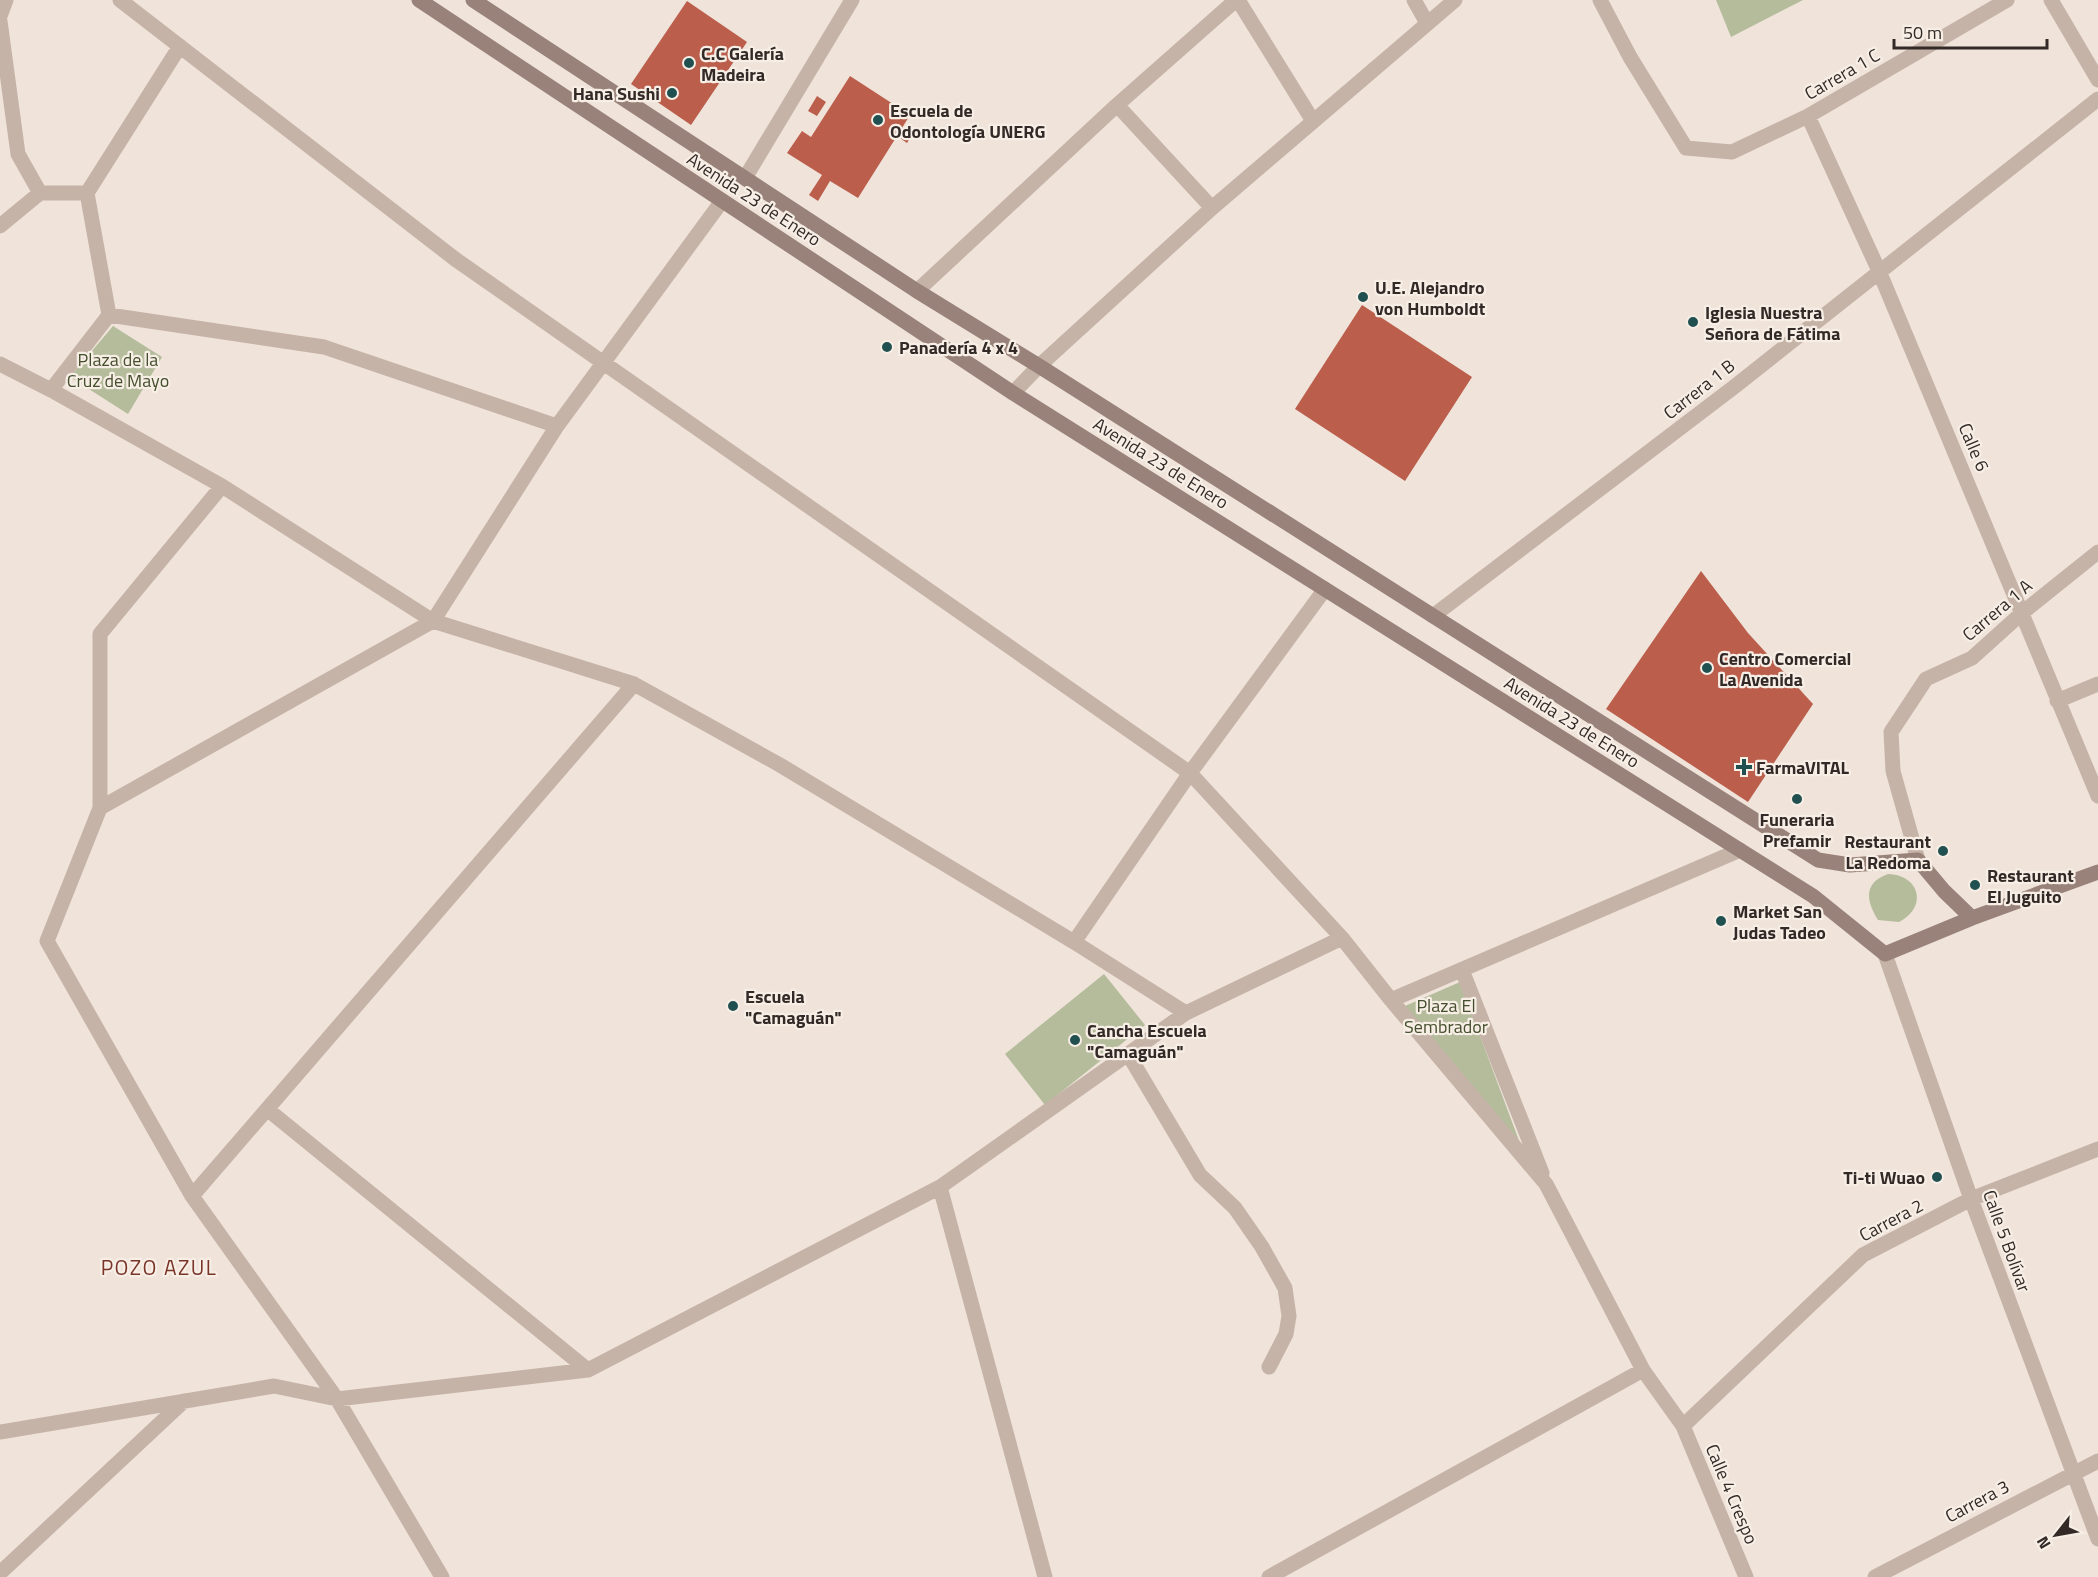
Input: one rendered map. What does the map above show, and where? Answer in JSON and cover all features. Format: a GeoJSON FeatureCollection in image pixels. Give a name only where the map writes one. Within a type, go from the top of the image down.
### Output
{"type":"FeatureCollection","features":[{"type":"Feature","properties":{"kind":"main road","name":"Avenida 23 de Enero"},"geometry":{"type":"LineString","coordinates":[[419,0],[1013,393],[1813,896],[1885,954]]}},
{"type":"Feature","properties":{"kind":"main road","name":"Avenida 23 de Enero"},"geometry":{"type":"LineString","coordinates":[[473,0],[917,291],[1818,860],[1850,865],[1918,860]]}},
{"type":"Feature","properties":{"kind":"main road"},"geometry":{"type":"LineString","coordinates":[[1918,860],[1944,891],[1972,918]]}},
{"type":"Feature","properties":{"kind":"main road"},"geometry":{"type":"LineString","coordinates":[[1885,954],[1972,918],[2098,872]]}},
{"type":"Feature","properties":{"kind":"street"},"geometry":{"type":"LineString","coordinates":[[0,16],[6,0]]}},
{"type":"Feature","properties":{"kind":"street"},"geometry":{"type":"LineString","coordinates":[[120,0],[455,258],[1190,773],[1342,938],[1391,1000],[1546,1184]]}},
{"type":"Feature","properties":{"kind":"street"},"geometry":{"type":"LineString","coordinates":[[745,178],[852,0]]}},
{"type":"Feature","properties":{"kind":"street"},"geometry":{"type":"LineString","coordinates":[[917,291],[1117,105],[1237,0],[1313,120]]}},
{"type":"Feature","properties":{"kind":"street"},"geometry":{"type":"LineString","coordinates":[[1414,0],[1427,23]]}},
{"type":"Feature","properties":{"kind":"street"},"geometry":{"type":"LineString","coordinates":[[1013,393],[1039,366],[1212,208],[1455,0]]}},
{"type":"Feature","properties":{"kind":"street","name":"Carrera 1 C"},"geometry":{"type":"LineString","coordinates":[[1600,0],[1630,57],[1686,148],[1732,152],[1808,116],[2007,0]]}},
{"type":"Feature","properties":{"kind":"street"},"geometry":{"type":"LineString","coordinates":[[2051,0],[2098,80]]}},
{"type":"Feature","properties":{"kind":"street"},"geometry":{"type":"LineString","coordinates":[[0,21],[18,154],[40,193]]}},
{"type":"Feature","properties":{"kind":"street"},"geometry":{"type":"LineString","coordinates":[[51,390],[109,315],[87,193],[180,46]]}},
{"type":"Feature","properties":{"kind":"street","name":"Carrera 1 B"},"geometry":{"type":"LineString","coordinates":[[1433,616],[1725,394],[2098,99]]}},
{"type":"Feature","properties":{"kind":"street"},"geometry":{"type":"LineString","coordinates":[[1117,105],[1212,208]]}},
{"type":"Feature","properties":{"kind":"street","name":"Calle 6"},"geometry":{"type":"LineString","coordinates":[[1808,116],[1879,272],[2098,796]]}},
{"type":"Feature","properties":{"kind":"street"},"geometry":{"type":"LineString","coordinates":[[0,226],[40,193],[87,193]]}},
{"type":"Feature","properties":{"kind":"street"},"geometry":{"type":"LineString","coordinates":[[100,808],[433,621],[557,426],[722,201]]}},
{"type":"Feature","properties":{"kind":"street"},"geometry":{"type":"LineString","coordinates":[[109,315],[324,347],[557,426]]}},
{"type":"Feature","properties":{"kind":"street"},"geometry":{"type":"LineString","coordinates":[[0,364],[222,486],[433,621],[634,684],[780,765],[1074,942],[1186,1013]]}},
{"type":"Feature","properties":{"kind":"street"},"geometry":{"type":"LineString","coordinates":[[222,486],[100,634],[100,808],[47,941],[192,1196],[337,1399],[442,1577]]}},
{"type":"Feature","properties":{"kind":"street","name":"Carrera 1 A"},"geometry":{"type":"LineString","coordinates":[[1918,860],[1893,771],[1890,732],[1926,679],[1972,658],[2022,613],[2098,552]]}},
{"type":"Feature","properties":{"kind":"street"},"geometry":{"type":"LineString","coordinates":[[1074,942],[1190,773],[1325,589]]}},
{"type":"Feature","properties":{"kind":"street"},"geometry":{"type":"LineString","coordinates":[[192,1196],[634,684]]}},
{"type":"Feature","properties":{"kind":"street"},"geometry":{"type":"LineString","coordinates":[[2057,701],[2098,684]]}},
{"type":"Feature","properties":{"kind":"street"},"geometry":{"type":"LineString","coordinates":[[1391,1000],[1740,850]]}},
{"type":"Feature","properties":{"kind":"street"},"geometry":{"type":"LineString","coordinates":[[0,1432],[274,1386],[337,1399],[588,1370],[940,1187],[1186,1013],[1342,938]]}},
{"type":"Feature","properties":{"kind":"street","name":"Calle 5 Bolívar"},"geometry":{"type":"LineString","coordinates":[[1885,954],[1971,1199],[2098,1539]]}},
{"type":"Feature","properties":{"kind":"street"},"geometry":{"type":"LineString","coordinates":[[1462,970],[1546,1184]]}},
{"type":"Feature","properties":{"kind":"street"},"geometry":{"type":"LineString","coordinates":[[1128,1054],[1200,1175],[1235,1208],[1262,1247],[1285,1288],[1288,1316],[1286,1334],[1269,1367]]}},
{"type":"Feature","properties":{"kind":"street"},"geometry":{"type":"LineString","coordinates":[[267,1109],[588,1370]]}},
{"type":"Feature","properties":{"kind":"street","name":"Carrera 2"},"geometry":{"type":"LineString","coordinates":[[1683,1426],[1863,1256],[1971,1199],[2098,1149]]}},
{"type":"Feature","properties":{"kind":"street","name":"Calle 4 Crespo"},"geometry":{"type":"LineString","coordinates":[[1546,1184],[1643,1370],[1683,1426],[1746,1577]]}},
{"type":"Feature","properties":{"kind":"street"},"geometry":{"type":"LineString","coordinates":[[940,1187],[1046,1577]]}},
{"type":"Feature","properties":{"kind":"street"},"geometry":{"type":"LineString","coordinates":[[1269,1577],[1643,1370]]}},
{"type":"Feature","properties":{"kind":"street"},"geometry":{"type":"LineString","coordinates":[[0,1573],[184,1401]]}},
{"type":"Feature","properties":{"kind":"street","name":"Carrera 3"},"geometry":{"type":"LineString","coordinates":[[1875,1577],[2098,1461]]}},
{"type":"Feature","properties":{"kind":"green space"},"geometry":{"type":"Polygon","coordinates":[[[1716,0],[1803,0],[1731,37],[1716,0]]]}},
{"type":"Feature","properties":{"kind":"green space","name":"Plaza de la Cruz de Mayo"},"geometry":{"type":"Polygon","coordinates":[[[113,326],[162,357],[128,414],[70,377],[113,326]]]}},
{"type":"Feature","properties":{"kind":"green space"},"geometry":{"type":"Polygon","coordinates":[[[1888,874],[1907,880],[1916,893],[1917,900],[1914,908],[1899,922],[1878,920],[1869,899],[1874,882],[1888,874]]]}},
{"type":"Feature","properties":{"kind":"green space","name":"Cancha Escuela \"Camaguán\""},"geometry":{"type":"Polygon","coordinates":[[[1104,974],[1145,1025],[1045,1105],[1005,1054],[1104,974]]]}},
{"type":"Feature","properties":{"kind":"green space","name":"Plaza El Sembrador"},"geometry":{"type":"Polygon","coordinates":[[[1460,982],[1521,1146],[1405,1006],[1460,982]]]}},
{"type":"Feature","properties":{"kind":"building","name":"C.C Galería Madeira"},"geometry":{"type":"Polygon","coordinates":[[[687,1],[747,42],[691,125],[631,84],[687,1]]]}},
{"type":"Feature","properties":{"kind":"building"},"geometry":{"type":"Polygon","coordinates":[[[850,76],[910,115],[902,128],[912,135],[907,143],[897,136],[858,198],[830,181],[818,201],[809,195],[822,175],[787,153],[802,131],[811,137],[850,76]]]}},
{"type":"Feature","properties":{"kind":"building"},"geometry":{"type":"Polygon","coordinates":[[[817,96],[826,102],[817,116],[808,111],[817,96]]]}},
{"type":"Feature","properties":{"kind":"building"},"geometry":{"type":"Polygon","coordinates":[[[1362,305],[1472,377],[1405,481],[1295,409],[1362,305]]]}},
{"type":"Feature","properties":{"kind":"building","name":"Centro Comercial La Avenida"},"geometry":{"type":"Polygon","coordinates":[[[1701,571],[1748,633],[1813,704],[1748,802],[1606,709],[1701,571]]]}},
{"type":"Feature","properties":{"kind":"place","name":"C.C Galería Madeira"},"geometry":{"type":"Point","coordinates":[689,63]}},
{"type":"Feature","properties":{"kind":"place","name":"Hana Sushi"},"geometry":{"type":"Point","coordinates":[672,93]}},
{"type":"Feature","properties":{"kind":"place","name":"Escuela de Odontología UNERG"},"geometry":{"type":"Point","coordinates":[878,120]}},
{"type":"Feature","properties":{"kind":"place","name":"U.E. Alejandro von Humboldt"},"geometry":{"type":"Point","coordinates":[1363,297]}},
{"type":"Feature","properties":{"kind":"place","name":"Iglesia Nuestra Señora de Fátima"},"geometry":{"type":"Point","coordinates":[1693,322]}},
{"type":"Feature","properties":{"kind":"place","name":"Panadería 4 x 4"},"geometry":{"type":"Point","coordinates":[887,347]}},
{"type":"Feature","properties":{"kind":"place","name":"Centro Comercial La Avenida"},"geometry":{"type":"Point","coordinates":[1707,668]}},
{"type":"Feature","properties":{"kind":"place","name":"FarmaVITAL"},"geometry":{"type":"Point","coordinates":[1744,767]}},
{"type":"Feature","properties":{"kind":"place","name":"Funeraria Prefamir"},"geometry":{"type":"Point","coordinates":[1797,799]}},
{"type":"Feature","properties":{"kind":"place","name":"Restaurant La Redoma"},"geometry":{"type":"Point","coordinates":[1943,851]}},
{"type":"Feature","properties":{"kind":"place","name":"Restaurant El Juguito"},"geometry":{"type":"Point","coordinates":[1975,885]}},
{"type":"Feature","properties":{"kind":"place","name":"Market San Judas Tadeo"},"geometry":{"type":"Point","coordinates":[1721,921]}},
{"type":"Feature","properties":{"kind":"place","name":"Escuela \"Camaguán\""},"geometry":{"type":"Point","coordinates":[733,1006]}},
{"type":"Feature","properties":{"kind":"place","name":"Cancha Escuela \"Camaguán\""},"geometry":{"type":"Point","coordinates":[1075,1040]}},
{"type":"Feature","properties":{"kind":"place","name":"Ti-ti Wuao"},"geometry":{"type":"Point","coordinates":[1937,1177]}},
{"type":"Feature","properties":{"kind":"district","name":"POZO AZUL"},"geometry":{"type":"Point","coordinates":[159,1267]}}]}
